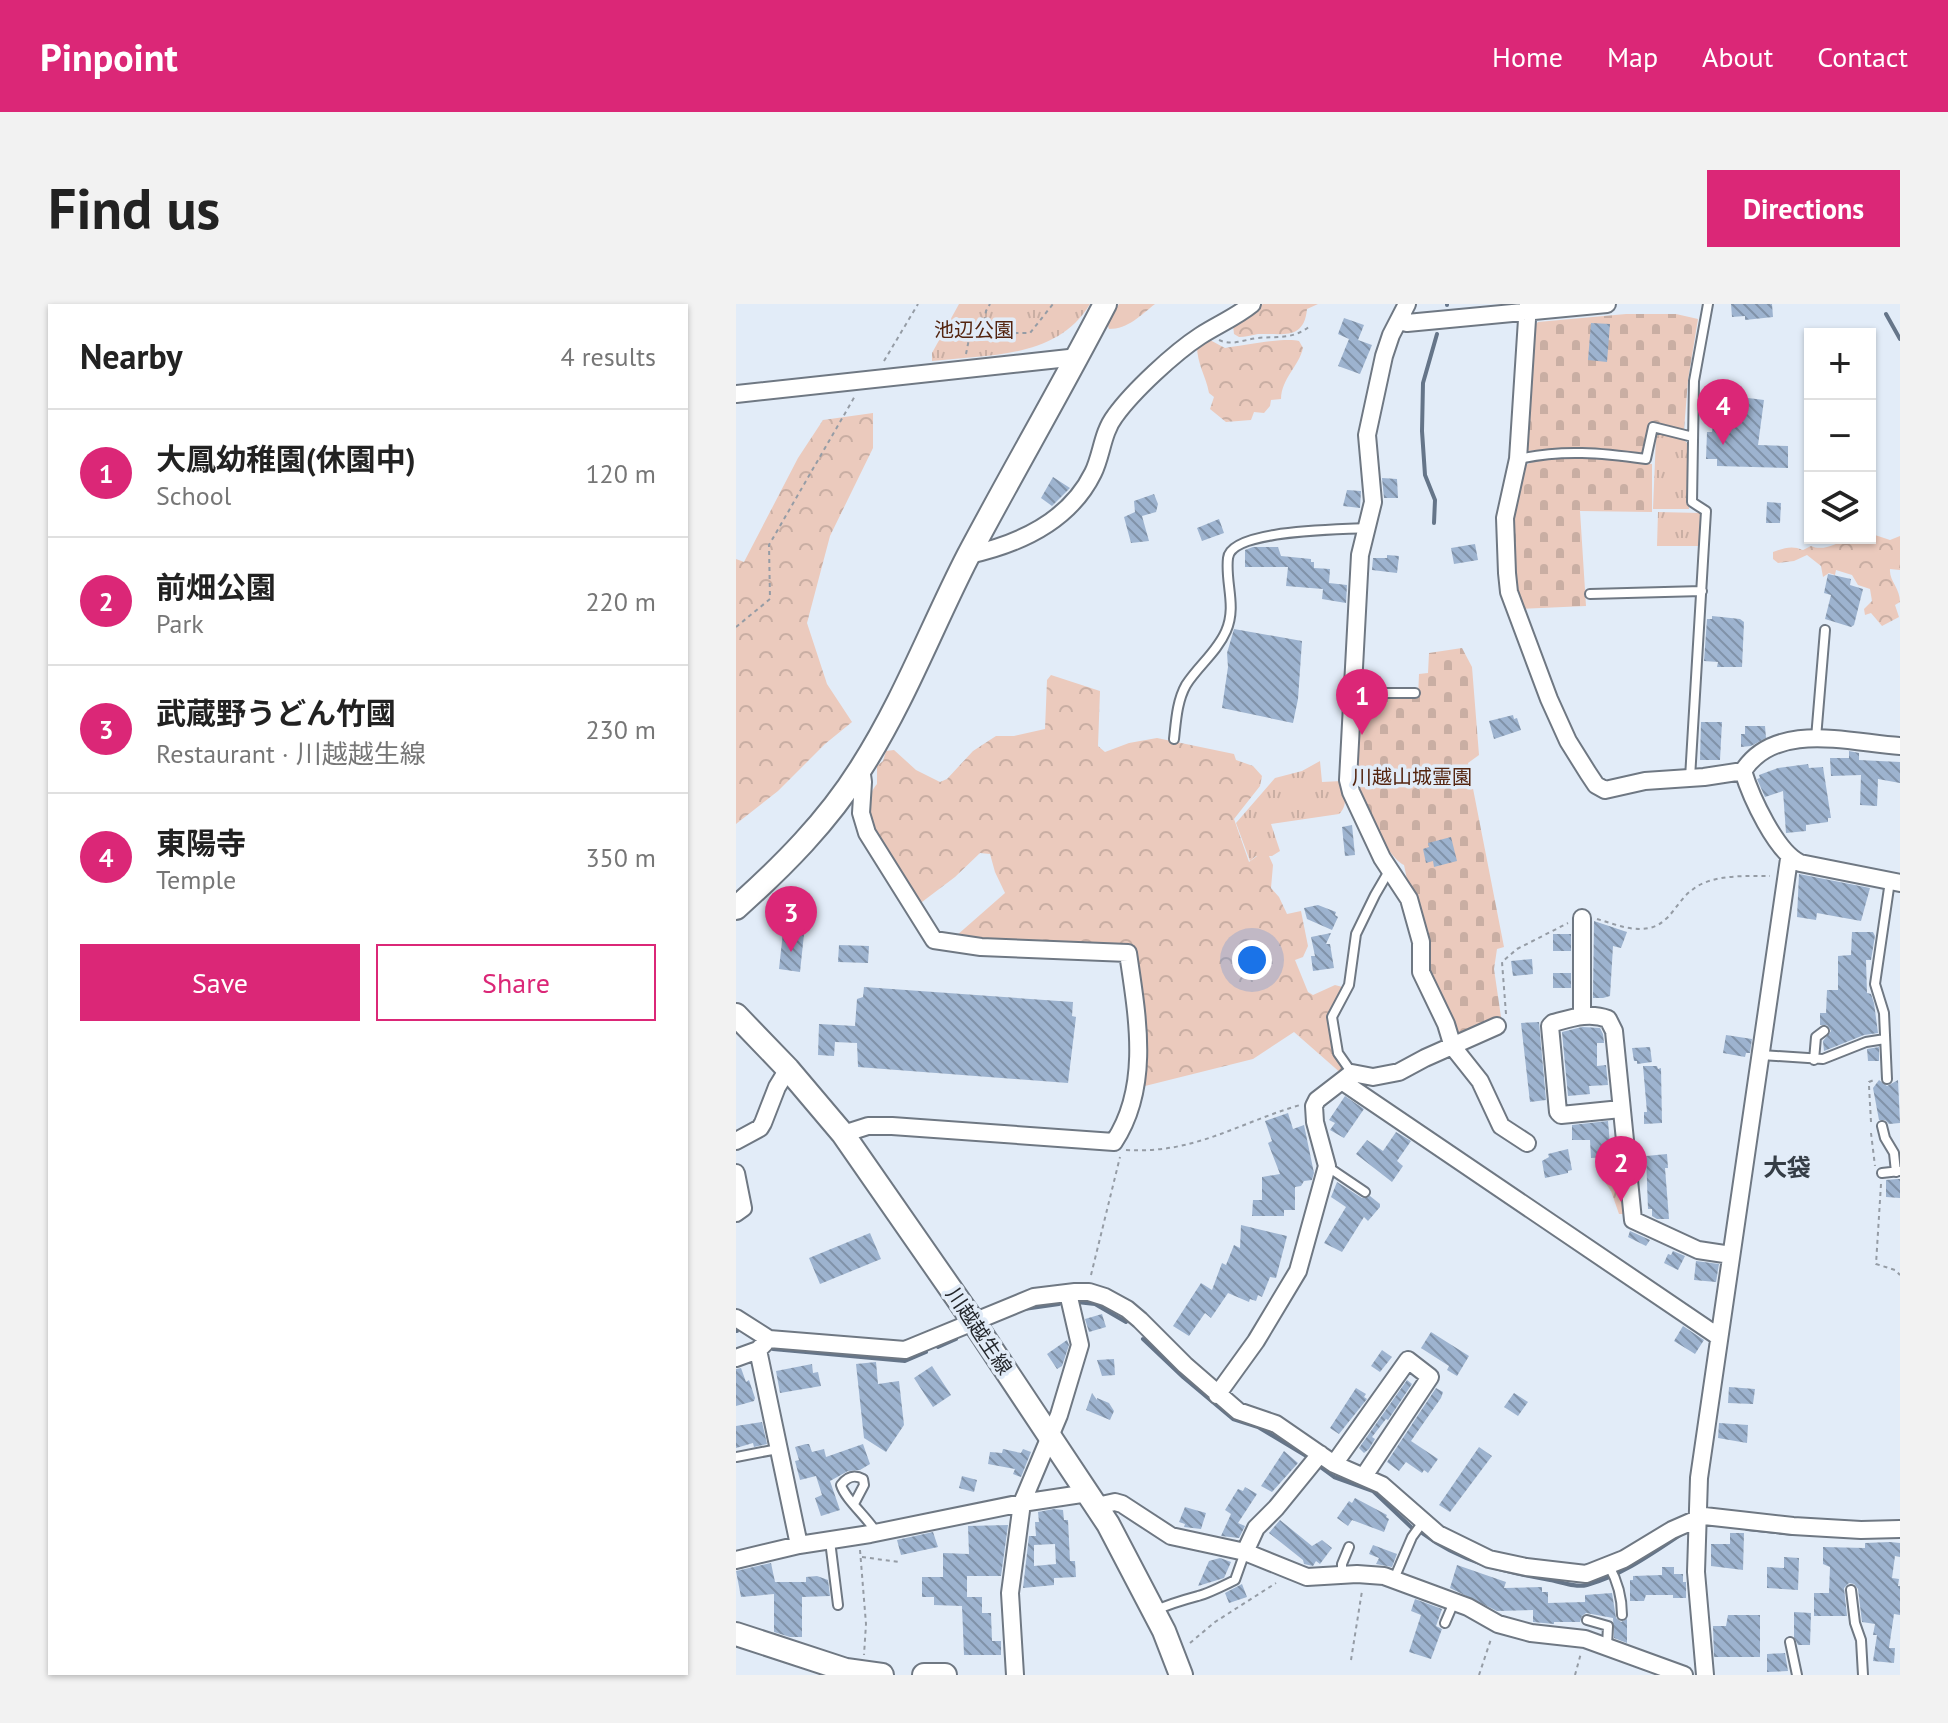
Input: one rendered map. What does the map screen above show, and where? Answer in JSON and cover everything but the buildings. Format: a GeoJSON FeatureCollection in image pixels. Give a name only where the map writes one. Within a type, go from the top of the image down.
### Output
{"type":"FeatureCollection","features":[{"type":"Feature","properties":{"kind":"street"},"geometry":{"type":"LineString","coordinates":[[736,908],[794,855],[861,768],[897,703],[969,555],[1105,304]]}},
{"type":"Feature","properties":{"kind":"street"},"geometry":{"type":"LineString","coordinates":[[969,555],[1019,540],[1068,509],[1094,471],[1105,433],[1115,416],[1186,346],[1252,304]]}},
{"type":"Feature","properties":{"kind":"street"},"geometry":{"type":"LineString","coordinates":[[1407,304],[1384,356],[1369,415],[1367,454],[1373,502],[1360,555],[1348,780],[1389,871],[1409,899],[1421,942],[1421,972],[1446,1024],[1453,1047],[1480,1081],[1501,1126],[1527,1143]]}},
{"type":"Feature","properties":{"kind":"street"},"geometry":{"type":"LineString","coordinates":[[1399,321],[1407,323],[1528,308],[1607,304]]}},
{"type":"Feature","properties":{"kind":"street"},"geometry":{"type":"LineString","coordinates":[[1528,308],[1518,459],[1505,518],[1509,592],[1549,699],[1568,741],[1596,785],[1605,790],[1645,781],[1690,779],[1743,771],[1755,758],[1779,744],[1816,738],[1900,746]]}},
{"type":"Feature","properties":{"kind":"street"},"geometry":{"type":"LineString","coordinates":[[736,394],[1078,357]]}},
{"type":"Feature","properties":{"kind":"street"},"geometry":{"type":"LineString","coordinates":[[843,1134],[868,1126],[892,1126],[1114,1142],[1121,1133],[1133,1094],[1140,1052],[1128,953],[981,947],[934,940],[867,833],[861,813],[861,768]]}},
{"type":"Feature","properties":{"kind":"street"},"geometry":{"type":"LineString","coordinates":[[1705,1675],[1696,1572],[1699,1478],[1788,867],[1743,771]]}},
{"type":"Feature","properties":{"kind":"street"},"geometry":{"type":"LineString","coordinates":[[1788,867],[1800,863],[1895,882]]}},
{"type":"Feature","properties":{"kind":"street"},"geometry":{"type":"LineString","coordinates":[[1582,918],[1582,1015]]}},
{"type":"Feature","properties":{"kind":"street","name":"川越越生線"},"geometry":{"type":"LineString","coordinates":[[736,1015],[788,1069],[843,1134],[973,1321],[1093,1500],[1153,1611],[1178,1669]]}},
{"type":"Feature","properties":{"kind":"street"},"geometry":{"type":"LineString","coordinates":[[1621,1109],[1561,1115],[1558,1112],[1550,1026],[1582,1015],[1599,1015],[1608,1019],[1614,1031],[1633,1220],[1698,1250],[1731,1255]]}},
{"type":"Feature","properties":{"kind":"street"},"geometry":{"type":"LineString","coordinates":[[1217,1395],[1296,1277],[1327,1166],[1313,1112],[1317,1100],[1348,1077],[1386,1076],[1497,1026]]}},
{"type":"Feature","properties":{"kind":"street"},"geometry":{"type":"LineString","coordinates":[[736,1141],[760,1128],[788,1069]]}},
{"type":"Feature","properties":{"kind":"street"},"geometry":{"type":"LineString","coordinates":[[1348,1077],[1719,1337]]}},
{"type":"Feature","properties":{"kind":"street"},"geometry":{"type":"LineString","coordinates":[[736,1173],[743,1208],[736,1213]]}},
{"type":"Feature","properties":{"kind":"street"},"geometry":{"type":"LineString","coordinates":[[736,1358],[764,1345],[905,1350],[1034,1297],[1086,1292],[1105,1297],[1127,1309],[1217,1395],[1238,1411],[1276,1424],[1334,1464],[1382,1485],[1438,1534],[1489,1559],[1572,1574],[1613,1573],[1696,1518],[1715,1515],[1767,1524],[1861,1530],[1900,1529]]}},
{"type":"Feature","properties":{"kind":"street"},"geometry":{"type":"LineString","coordinates":[[1015,1675],[1010,1593],[1022,1503],[1059,1415],[1080,1345],[1068,1293]]}},
{"type":"Feature","properties":{"kind":"street"},"geometry":{"type":"LineString","coordinates":[[736,1318],[764,1345],[778,1449],[799,1545]]}},
{"type":"Feature","properties":{"kind":"street"},"geometry":{"type":"LineString","coordinates":[[1334,1464],[1408,1360],[1430,1377],[1364,1476]]}},
{"type":"Feature","properties":{"kind":"street"},"geometry":{"type":"LineString","coordinates":[[1245,1552],[1256,1528],[1320,1454]]}},
{"type":"Feature","properties":{"kind":"street"},"geometry":{"type":"LineString","coordinates":[[736,1560],[1022,1503],[1115,1502],[1171,1536],[1245,1552],[1316,1578],[1362,1574],[1394,1579],[1454,1602],[1498,1624],[1531,1633],[1585,1639],[1684,1675]]}},
{"type":"Feature","properties":{"kind":"street"},"geometry":{"type":"LineString","coordinates":[[736,1634],[846,1670],[871,1673]]}},
{"type":"Feature","properties":{"kind":"street"},"geometry":{"type":"LineString","coordinates":[[924,1675],[945,1675]]}},
{"type":"Feature","properties":{"kind":"lane"},"geometry":{"type":"LineString","coordinates":[[1690,779],[1706,511],[1692,502],[1694,381],[1708,304]]}},
{"type":"Feature","properties":{"kind":"lane"},"geometry":{"type":"LineString","coordinates":[[1518,459],[1537,454],[1586,451],[1646,459],[1653,427],[1693,437]]}},
{"type":"Feature","properties":{"kind":"lane"},"geometry":{"type":"LineString","coordinates":[[1174,739],[1187,684],[1216,648],[1230,622],[1232,608],[1227,557],[1234,546],[1244,541],[1305,530],[1366,528]]}},
{"type":"Feature","properties":{"kind":"lane"},"geometry":{"type":"LineString","coordinates":[[1590,594],[1702,591]]}},
{"type":"Feature","properties":{"kind":"lane"},"geometry":{"type":"LineString","coordinates":[[1816,738],[1825,630]]}},
{"type":"Feature","properties":{"kind":"lane"},"geometry":{"type":"LineString","coordinates":[[1354,693],[1415,693]]}},
{"type":"Feature","properties":{"kind":"lane"},"geometry":{"type":"LineString","coordinates":[[1348,1077],[1338,1053],[1332,1017],[1349,985],[1356,934],[1389,871]]}},
{"type":"Feature","properties":{"kind":"lane"},"geometry":{"type":"LineString","coordinates":[[1887,1079],[1884,1013],[1875,984],[1895,882]]}},
{"type":"Feature","properties":{"kind":"lane"},"geometry":{"type":"LineString","coordinates":[[1814,1060],[1816,1037],[1824,1031]]}},
{"type":"Feature","properties":{"kind":"lane"},"geometry":{"type":"LineString","coordinates":[[1761,1055],[1823,1059],[1866,1042],[1885,1039]]}},
{"type":"Feature","properties":{"kind":"lane"},"geometry":{"type":"LineString","coordinates":[[1882,1126],[1898,1171],[1882,1173]]}},
{"type":"Feature","properties":{"kind":"lane"},"geometry":{"type":"LineString","coordinates":[[1327,1166],[1365,1192]]}},
{"type":"Feature","properties":{"kind":"lane"},"geometry":{"type":"LineString","coordinates":[[736,1457],[778,1449]]}},
{"type":"Feature","properties":{"kind":"lane"},"geometry":{"type":"LineString","coordinates":[[854,1504],[876,1533]]}},
{"type":"Feature","properties":{"kind":"lane"},"geometry":{"type":"LineString","coordinates":[[1394,1579],[1412,1537],[1423,1522]]}},
{"type":"Feature","properties":{"kind":"lane"},"geometry":{"type":"LineString","coordinates":[[830,1541],[838,1605]]}},
{"type":"Feature","properties":{"kind":"lane"},"geometry":{"type":"LineString","coordinates":[[1342,1575],[1342,1564],[1349,1547]]}},
{"type":"Feature","properties":{"kind":"lane"},"geometry":{"type":"LineString","coordinates":[[1153,1611],[1201,1596],[1235,1580],[1245,1552]]}},
{"type":"Feature","properties":{"kind":"lane"},"geometry":{"type":"LineString","coordinates":[[1613,1573],[1622,1601],[1622,1615]]}},
{"type":"Feature","properties":{"kind":"lane"},"geometry":{"type":"LineString","coordinates":[[1851,1590],[1855,1623],[1861,1640],[1863,1675]]}},
{"type":"Feature","properties":{"kind":"lane"},"geometry":{"type":"LineString","coordinates":[[1445,1623],[1454,1602]]}},
{"type":"Feature","properties":{"kind":"lane"},"geometry":{"type":"LineString","coordinates":[[1587,1620],[1608,1626],[1607,1647]]}},
{"type":"Feature","properties":{"kind":"lane"},"geometry":{"type":"LineString","coordinates":[[1790,1642],[1797,1675]]}},
{"type":"Feature","properties":{"kind":"path"},"geometry":{"type":"LineString","coordinates":[[736,627],[770,599],[769,545],[850,408],[918,304]]}},
{"type":"Feature","properties":{"kind":"path"},"geometry":{"type":"LineString","coordinates":[[961,371],[969,339],[983,328],[990,304]]}},
{"type":"Feature","properties":{"kind":"path"},"geometry":{"type":"LineString","coordinates":[[983,328],[1004,333],[1030,333],[1053,304]]}},
{"type":"Feature","properties":{"kind":"path"},"geometry":{"type":"LineString","coordinates":[[1210,331],[1221,342],[1234,344],[1298,335],[1311,325]]}},
{"type":"Feature","properties":{"kind":"path"},"geometry":{"type":"LineString","coordinates":[[1497,1026],[1506,1018],[1502,962],[1517,949],[1582,918],[1595,918],[1638,930],[1648,929],[1666,920],[1693,888],[1788,867]]}},
{"type":"Feature","properties":{"kind":"path"},"geometry":{"type":"LineString","coordinates":[[1086,1292],[1123,1148],[1146,1151],[1188,1146],[1317,1100]]}},
{"type":"Feature","properties":{"kind":"path"},"geometry":{"type":"LineString","coordinates":[[1882,1173],[1876,1264],[1895,1270],[1900,1275]]}},
{"type":"Feature","properties":{"kind":"path"},"geometry":{"type":"LineString","coordinates":[[858,1536],[871,1673]]}},
{"type":"Feature","properties":{"kind":"path"},"geometry":{"type":"LineString","coordinates":[[861,1557],[899,1562]]}},
{"type":"Feature","properties":{"kind":"path"},"geometry":{"type":"LineString","coordinates":[[1178,1669],[1215,1622],[1293,1571]]}},
{"type":"Feature","properties":{"kind":"path"},"geometry":{"type":"LineString","coordinates":[[1351,1660],[1362,1574]]}},
{"type":"Feature","properties":{"kind":"path"},"geometry":{"type":"LineString","coordinates":[[1479,1675],[1498,1624]]}},
{"type":"Feature","properties":{"kind":"path"},"geometry":{"type":"LineString","coordinates":[[1575,1675],[1585,1639]]}},
{"type":"Feature","properties":{"kind":"green space","name":"池辺公園"},"geometry":{"type":"Polygon","coordinates":[[[959,304],[1090,304],[1076,322],[1041,344],[998,354],[932,361],[932,353],[959,304]]]}},
{"type":"Feature","properties":{"kind":"green space"},"geometry":{"type":"Polygon","coordinates":[[[1119,304],[1155,304],[1128,324],[1109,329],[1107,323],[1119,304]]]}},
{"type":"Feature","properties":{"kind":"green space"},"geometry":{"type":"Polygon","coordinates":[[[1263,304],[1318,304],[1307,309],[1297,331],[1239,337],[1234,334],[1233,325],[1263,304]]]}},
{"type":"Feature","properties":{"kind":"green space"},"geometry":{"type":"Polygon","coordinates":[[[1626,314],[1676,314],[1698,319],[1684,430],[1649,422],[1646,450],[1641,454],[1582,447],[1526,451],[1531,329],[1538,322],[1626,314]]]}},
{"type":"Feature","properties":{"kind":"green space"},"geometry":{"type":"Polygon","coordinates":[[[1208,339],[1225,348],[1292,340],[1299,341],[1303,348],[1284,385],[1281,399],[1271,400],[1264,413],[1254,412],[1251,420],[1226,422],[1210,409],[1214,397],[1209,393],[1198,359],[1197,346],[1208,339]]]}},
{"type":"Feature","properties":{"kind":"green space"},"geometry":{"type":"Polygon","coordinates":[[[873,413],[873,448],[830,536],[807,623],[827,684],[852,722],[778,791],[736,824],[736,559],[744,562],[798,458],[823,420],[873,413]]]}},
{"type":"Feature","properties":{"kind":"green space"},"geometry":{"type":"Polygon","coordinates":[[[1660,434],[1683,439],[1689,445],[1689,509],[1653,509],[1656,436],[1660,434]]]}},
{"type":"Feature","properties":{"kind":"green space"},"geometry":{"type":"Polygon","coordinates":[[[1584,456],[1652,464],[1652,512],[1580,511],[1586,606],[1521,609],[1511,557],[1512,521],[1520,468],[1538,459],[1584,456]]]}},
{"type":"Feature","properties":{"kind":"green space"},"geometry":{"type":"Polygon","coordinates":[[[1658,512],[1700,513],[1699,546],[1657,546],[1658,512]]]}},
{"type":"Feature","properties":{"kind":"green space"},"geometry":{"type":"Polygon","coordinates":[[[1876,535],[1890,540],[1900,536],[1900,570],[1890,569],[1900,597],[1900,602],[1895,605],[1899,617],[1882,626],[1871,613],[1865,615],[1864,609],[1872,601],[1870,589],[1858,585],[1852,575],[1836,570],[1835,575],[1829,573],[1823,577],[1821,566],[1807,555],[1778,563],[1773,559],[1773,552],[1784,548],[1803,550],[1811,546],[1824,548],[1876,544],[1876,535]]]}},
{"type":"Feature","properties":{"kind":"green space","name":"川越山城霊園"},"geometry":{"type":"Polygon","coordinates":[[[1462,648],[1472,667],[1479,755],[1468,763],[1504,947],[1497,949],[1494,969],[1501,1017],[1456,1036],[1428,980],[1404,865],[1383,842],[1358,796],[1354,755],[1356,700],[1418,698],[1419,674],[1428,673],[1429,653],[1462,648]]]}},
{"type":"Feature","properties":{"kind":"green space"},"geometry":{"type":"Polygon","coordinates":[[[1051,675],[1100,691],[1098,746],[1105,752],[1129,743],[1157,738],[1234,754],[1236,760],[1253,766],[1262,776],[1260,786],[1234,819],[1249,862],[1257,856],[1269,856],[1273,865],[1271,888],[1287,914],[1301,911],[1308,946],[1303,957],[1295,960],[1308,992],[1313,995],[1335,985],[1346,988],[1336,1019],[1343,1075],[1294,1032],[1253,1059],[1141,1087],[1144,1050],[1142,1016],[1132,947],[1033,945],[956,936],[1005,893],[990,854],[980,853],[918,905],[880,846],[873,829],[869,812],[870,797],[877,784],[877,766],[883,761],[886,751],[894,750],[916,770],[940,782],[947,779],[973,751],[996,736],[1014,736],[1045,729],[1047,680],[1051,675]]]}},
{"type":"Feature","properties":{"kind":"green space"},"geometry":{"type":"Polygon","coordinates":[[[1320,761],[1322,782],[1342,781],[1345,799],[1342,810],[1339,814],[1271,824],[1280,851],[1272,856],[1256,856],[1250,861],[1236,823],[1275,778],[1302,771],[1320,761]]]}},
{"type":"Feature","properties":{"kind":"green space"},"geometry":{"type":"Polygon","coordinates":[[[1624,1171],[1628,1214],[1619,1214],[1611,1191],[1598,1172],[1624,1171]]]}},
{"type":"Feature","properties":{"kind":"waterway"},"geometry":{"type":"LineString","coordinates":[[1886,314],[1900,339]]}},
{"type":"Feature","properties":{"kind":"waterway"},"geometry":{"type":"LineString","coordinates":[[1434,523],[1435,500],[1425,475],[1422,431],[1423,383],[1437,334]]}},
{"type":"Feature","properties":{"kind":"waterway"},"geometry":{"type":"LineString","coordinates":[[1077,1302],[1095,1304],[1126,1322]]}},
{"type":"Feature","properties":{"kind":"waterway"},"geometry":{"type":"LineString","coordinates":[[1024,1309],[1059,1304]]}},
{"type":"Feature","properties":{"kind":"waterway"},"geometry":{"type":"LineString","coordinates":[[938,1347],[956,1339]]}},
{"type":"Feature","properties":{"kind":"waterway"},"geometry":{"type":"LineString","coordinates":[[1143,1339],[1233,1419],[1258,1427],[1308,1457]]}},
{"type":"Feature","properties":{"kind":"waterway"},"geometry":{"type":"LineString","coordinates":[[773,1349],[905,1361],[926,1352]]}},
{"type":"Feature","properties":{"kind":"waterway"},"geometry":{"type":"LineString","coordinates":[[1319,1466],[1334,1477],[1373,1491],[1411,1527]]}},
{"type":"Feature","properties":{"kind":"waterway"},"geometry":{"type":"LineString","coordinates":[[1747,1529],[1794,1534]]}},
{"type":"Feature","properties":{"kind":"waterway"},"geometry":{"type":"LineString","coordinates":[[1422,1533],[1467,1559],[1578,1586],[1600,1581],[1624,1570],[1680,1535]]}},
{"type":"Feature","properties":{"kind":"place","name":"東陽寺"},"geometry":{"type":"Point","coordinates":[1723,445]}},
{"type":"Feature","properties":{"kind":"place","name":"大鳳幼稚園(休園中)"},"geometry":{"type":"Point","coordinates":[1362,735]}},
{"type":"Feature","properties":{"kind":"place","name":"武蔵野うどん竹國"},"geometry":{"type":"Point","coordinates":[791,952]}},
{"type":"Feature","properties":{"kind":"place","name":"前畑公園"},"geometry":{"type":"Point","coordinates":[1621,1202]}},
{"type":"Feature","properties":{"kind":"district","name":"大袋"},"geometry":{"type":"Point","coordinates":[1787,1168]}}]}
